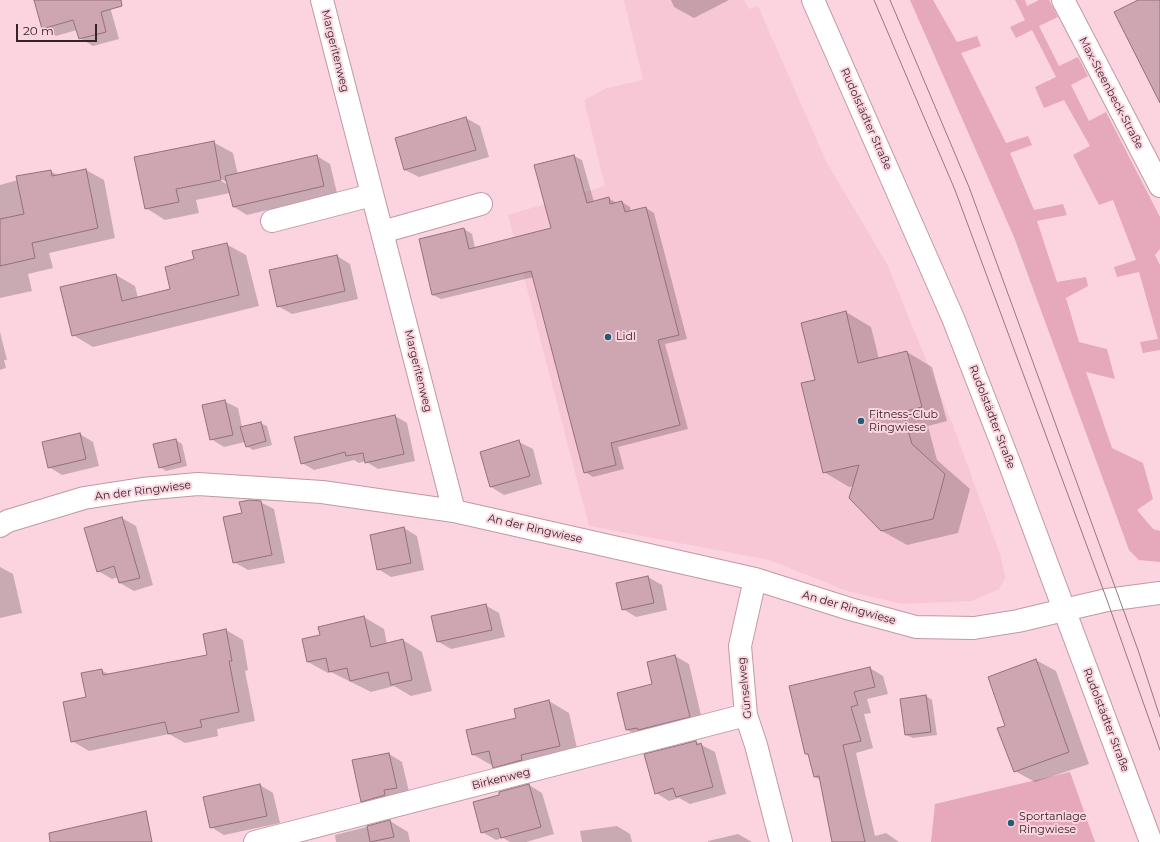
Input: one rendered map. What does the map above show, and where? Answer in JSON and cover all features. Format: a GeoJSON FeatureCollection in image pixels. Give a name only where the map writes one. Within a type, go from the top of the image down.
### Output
{"type":"FeatureCollection","features":[{"type":"Feature","properties":{"kind":"street","name":"Margeritenweg"},"geometry":{"type":"LineString","coordinates":[[322,0],[454,511]]}},
{"type":"Feature","properties":{"kind":"street","name":"Rudolstädter Straße"},"geometry":{"type":"LineString","coordinates":[[813,0],[953,318],[1152,842]]}},
{"type":"Feature","properties":{"kind":"street","name":"Max-Steenbeck-Straße"},"geometry":{"type":"LineString","coordinates":[[1063,0],[1160,186]]}},
{"type":"Feature","properties":{"kind":"street"},"geometry":{"type":"LineString","coordinates":[[272,221],[372,195]]}},
{"type":"Feature","properties":{"kind":"street"},"geometry":{"type":"LineString","coordinates":[[382,232],[481,204]]}},
{"type":"Feature","properties":{"kind":"street","name":"An der Ringwiese"},"geometry":{"type":"LineString","coordinates":[[0,526],[8,521],[84,498],[142,489],[198,484],[322,492],[454,511],[755,579],[850,609],[916,627],[974,628],[1012,622],[1107,600],[1160,593]]}},
{"type":"Feature","properties":{"kind":"street","name":"Günselweg"},"geometry":{"type":"LineString","coordinates":[[755,579],[740,646],[746,715],[756,745],[780,842]]}},
{"type":"Feature","properties":{"kind":"street","name":"Birkenweg"},"geometry":{"type":"LineString","coordinates":[[255,842],[746,715]]}},
{"type":"Feature","properties":{"kind":"shaded area"},"geometry":{"type":"Polygon","coordinates":[[[624,0],[744,0],[749,9],[758,6],[827,163],[887,264],[954,428],[1001,557],[1005,578],[999,589],[972,601],[902,604],[847,591],[769,560],[589,526],[508,215],[605,186],[584,100],[607,88],[643,80],[624,0]]]}},
{"type":"Feature","properties":{"kind":"shaded area"},"geometry":{"type":"Polygon","coordinates":[[[910,0],[933,0],[957,42],[977,36],[981,46],[961,53],[1006,143],[1028,136],[1032,145],[1010,153],[1034,210],[1063,204],[1067,215],[1037,221],[1057,282],[1086,277],[1088,286],[1066,298],[1079,342],[1107,349],[1115,379],[1086,372],[1112,448],[1143,463],[1153,499],[1137,510],[1153,529],[1160,531],[1160,562],[1139,560],[1129,550],[1014,237],[910,0]]]}},
{"type":"Feature","properties":{"kind":"shaded area"},"geometry":{"type":"Polygon","coordinates":[[[1015,0],[1025,0],[1027,6],[1039,0],[1049,0],[1058,17],[1039,26],[1059,66],[1078,57],[1088,76],[1071,85],[1089,121],[1106,112],[1160,217],[1160,249],[1155,255],[1160,265],[1160,350],[1143,353],[1140,342],[1158,339],[1139,272],[1117,277],[1114,267],[1136,260],[1113,200],[1099,205],[1073,155],[1090,146],[1064,100],[1044,108],[1035,87],[1056,77],[1032,30],[1016,38],[1010,27],[1025,20],[1015,0]]]}},
{"type":"Feature","properties":{"kind":"shaded area","name":"Sportanlage Ringwiese"},"geometry":{"type":"Polygon","coordinates":[[[1070,772],[1095,842],[931,842],[935,804],[1070,772]]]}},
{"type":"Feature","properties":{"kind":"building"},"geometry":{"type":"Polygon","coordinates":[[[34,0],[121,0],[122,6],[101,12],[106,32],[79,39],[73,20],[42,29],[34,0]]]}},
{"type":"Feature","properties":{"kind":"building"},"geometry":{"type":"Polygon","coordinates":[[[1138,0],[1160,0],[1160,103],[1114,12],[1138,0]]]}},
{"type":"Feature","properties":{"kind":"building"},"geometry":{"type":"Polygon","coordinates":[[[466,117],[476,150],[404,170],[395,138],[466,117]]]}},
{"type":"Feature","properties":{"kind":"building"},"geometry":{"type":"Polygon","coordinates":[[[214,141],[221,180],[176,189],[179,202],[145,209],[134,157],[214,141]]]}},
{"type":"Feature","properties":{"kind":"building"},"geometry":{"type":"Polygon","coordinates":[[[317,155],[324,186],[233,207],[225,176],[317,155]]]}},
{"type":"Feature","properties":{"kind":"building","name":"Lidl"},"geometry":{"type":"Polygon","coordinates":[[[574,155],[587,203],[609,197],[610,204],[622,201],[625,212],[646,207],[679,335],[658,340],[680,425],[611,443],[616,465],[584,473],[531,271],[432,295],[419,239],[464,228],[469,249],[551,228],[534,165],[574,155]]]}},
{"type":"Feature","properties":{"kind":"building"},"geometry":{"type":"Polygon","coordinates":[[[86,169],[98,228],[32,243],[35,258],[0,266],[0,219],[24,214],[16,176],[51,170],[52,176],[86,169]]]}},
{"type":"Feature","properties":{"kind":"building"},"geometry":{"type":"Polygon","coordinates":[[[227,243],[239,295],[72,336],[60,287],[116,274],[122,301],[170,289],[165,267],[194,259],[192,251],[227,243]]]}},
{"type":"Feature","properties":{"kind":"building"},"geometry":{"type":"Polygon","coordinates":[[[337,255],[345,291],[277,307],[269,270],[337,255]]]}},
{"type":"Feature","properties":{"kind":"building","name":"Fitness-Club Ringwiese"},"geometry":{"type":"Polygon","coordinates":[[[846,311],[858,363],[907,351],[922,407],[903,412],[912,444],[945,474],[933,519],[881,531],[849,498],[859,465],[823,473],[801,383],[815,380],[801,323],[846,311]]]}},
{"type":"Feature","properties":{"kind":"building"},"geometry":{"type":"Polygon","coordinates":[[[225,400],[233,435],[210,440],[202,405],[225,400]]]}},
{"type":"Feature","properties":{"kind":"building"},"geometry":{"type":"Polygon","coordinates":[[[395,415],[404,454],[365,463],[363,453],[346,456],[345,452],[301,464],[294,437],[395,415]]]}},
{"type":"Feature","properties":{"kind":"building"},"geometry":{"type":"Polygon","coordinates":[[[261,422],[266,441],[246,447],[240,427],[261,422]]]}},
{"type":"Feature","properties":{"kind":"building"},"geometry":{"type":"Polygon","coordinates":[[[80,433],[86,459],[48,468],[42,442],[80,433]]]}},
{"type":"Feature","properties":{"kind":"building"},"geometry":{"type":"Polygon","coordinates":[[[176,439],[181,462],[159,468],[153,444],[176,439]]]}},
{"type":"Feature","properties":{"kind":"building"},"geometry":{"type":"Polygon","coordinates":[[[519,440],[530,476],[490,487],[480,452],[519,440]]]}},
{"type":"Feature","properties":{"kind":"building"},"geometry":{"type":"Polygon","coordinates":[[[250,500],[261,501],[272,555],[233,563],[223,517],[242,513],[239,502],[250,500]]]}},
{"type":"Feature","properties":{"kind":"building"},"geometry":{"type":"Polygon","coordinates":[[[122,517],[140,578],[119,583],[114,566],[97,572],[84,528],[122,517]]]}},
{"type":"Feature","properties":{"kind":"building"},"geometry":{"type":"Polygon","coordinates":[[[404,527],[411,563],[377,570],[370,535],[404,527]]]}},
{"type":"Feature","properties":{"kind":"building"},"geometry":{"type":"Polygon","coordinates":[[[648,576],[654,603],[622,610],[616,583],[648,576]]]}},
{"type":"Feature","properties":{"kind":"building"},"geometry":{"type":"Polygon","coordinates":[[[486,604],[492,630],[437,642],[431,616],[486,604]]]}},
{"type":"Feature","properties":{"kind":"building"},"geometry":{"type":"Polygon","coordinates":[[[364,616],[371,647],[403,639],[412,680],[391,685],[388,672],[350,681],[347,668],[329,672],[326,658],[307,662],[302,639],[320,635],[318,627],[364,616]]]}},
{"type":"Feature","properties":{"kind":"building"},"geometry":{"type":"Polygon","coordinates":[[[226,629],[232,661],[229,661],[239,712],[200,720],[202,727],[168,734],[165,722],[71,742],[63,702],[86,697],[81,673],[102,669],[103,675],[207,655],[203,634],[226,629]]]}},
{"type":"Feature","properties":{"kind":"building"},"geometry":{"type":"Polygon","coordinates":[[[675,655],[690,717],[638,730],[637,728],[626,730],[617,693],[652,684],[647,662],[675,655]]]}},
{"type":"Feature","properties":{"kind":"building"},"geometry":{"type":"Polygon","coordinates":[[[1036,659],[1069,752],[1014,772],[997,728],[1005,726],[988,677],[1036,659]]]}},
{"type":"Feature","properties":{"kind":"building"},"geometry":{"type":"Polygon","coordinates":[[[870,667],[875,687],[854,692],[858,705],[851,707],[861,741],[843,745],[865,842],[832,842],[819,776],[814,777],[808,754],[805,754],[789,686],[870,667]]]}},
{"type":"Feature","properties":{"kind":"building"},"geometry":{"type":"Polygon","coordinates":[[[926,695],[931,732],[905,735],[900,699],[926,695]]]}},
{"type":"Feature","properties":{"kind":"building"},"geometry":{"type":"Polygon","coordinates":[[[549,700],[560,746],[521,755],[522,760],[493,768],[489,751],[472,755],[466,730],[516,718],[514,709],[549,700]]]}},
{"type":"Feature","properties":{"kind":"building"},"geometry":{"type":"Polygon","coordinates":[[[696,741],[697,745],[701,743],[713,787],[676,797],[673,788],[655,794],[644,754],[696,741]]]}},
{"type":"Feature","properties":{"kind":"building"},"geometry":{"type":"Polygon","coordinates":[[[389,753],[397,788],[384,790],[385,795],[361,802],[352,760],[389,753]]]}},
{"type":"Feature","properties":{"kind":"building"},"geometry":{"type":"Polygon","coordinates":[[[260,784],[267,816],[210,828],[203,797],[260,784]]]}},
{"type":"Feature","properties":{"kind":"building"},"geometry":{"type":"Polygon","coordinates":[[[529,784],[541,827],[501,838],[498,828],[481,833],[473,802],[499,795],[499,792],[529,784]]]}},
{"type":"Feature","properties":{"kind":"building"},"geometry":{"type":"Polygon","coordinates":[[[146,811],[152,842],[50,842],[49,833],[146,811]]]}},
{"type":"Feature","properties":{"kind":"building"},"geometry":{"type":"Polygon","coordinates":[[[390,820],[394,837],[370,842],[367,826],[390,820]]]}},
{"type":"Feature","properties":{"kind":"tram line"},"geometry":{"type":"LineString","coordinates":[[874,0],[955,190],[1107,600],[1160,750]]}},
{"type":"Feature","properties":{"kind":"tram line"},"geometry":{"type":"LineString","coordinates":[[890,0],[969,187],[1138,650],[1160,717]]}},
{"type":"Feature","properties":{"kind":"place","name":"Lidl"},"geometry":{"type":"Point","coordinates":[608,337]}},
{"type":"Feature","properties":{"kind":"place","name":"Fitness-Club Ringwiese"},"geometry":{"type":"Point","coordinates":[861,421]}},
{"type":"Feature","properties":{"kind":"place","name":"Sportanlage Ringwiese"},"geometry":{"type":"Point","coordinates":[1011,823]}}]}
